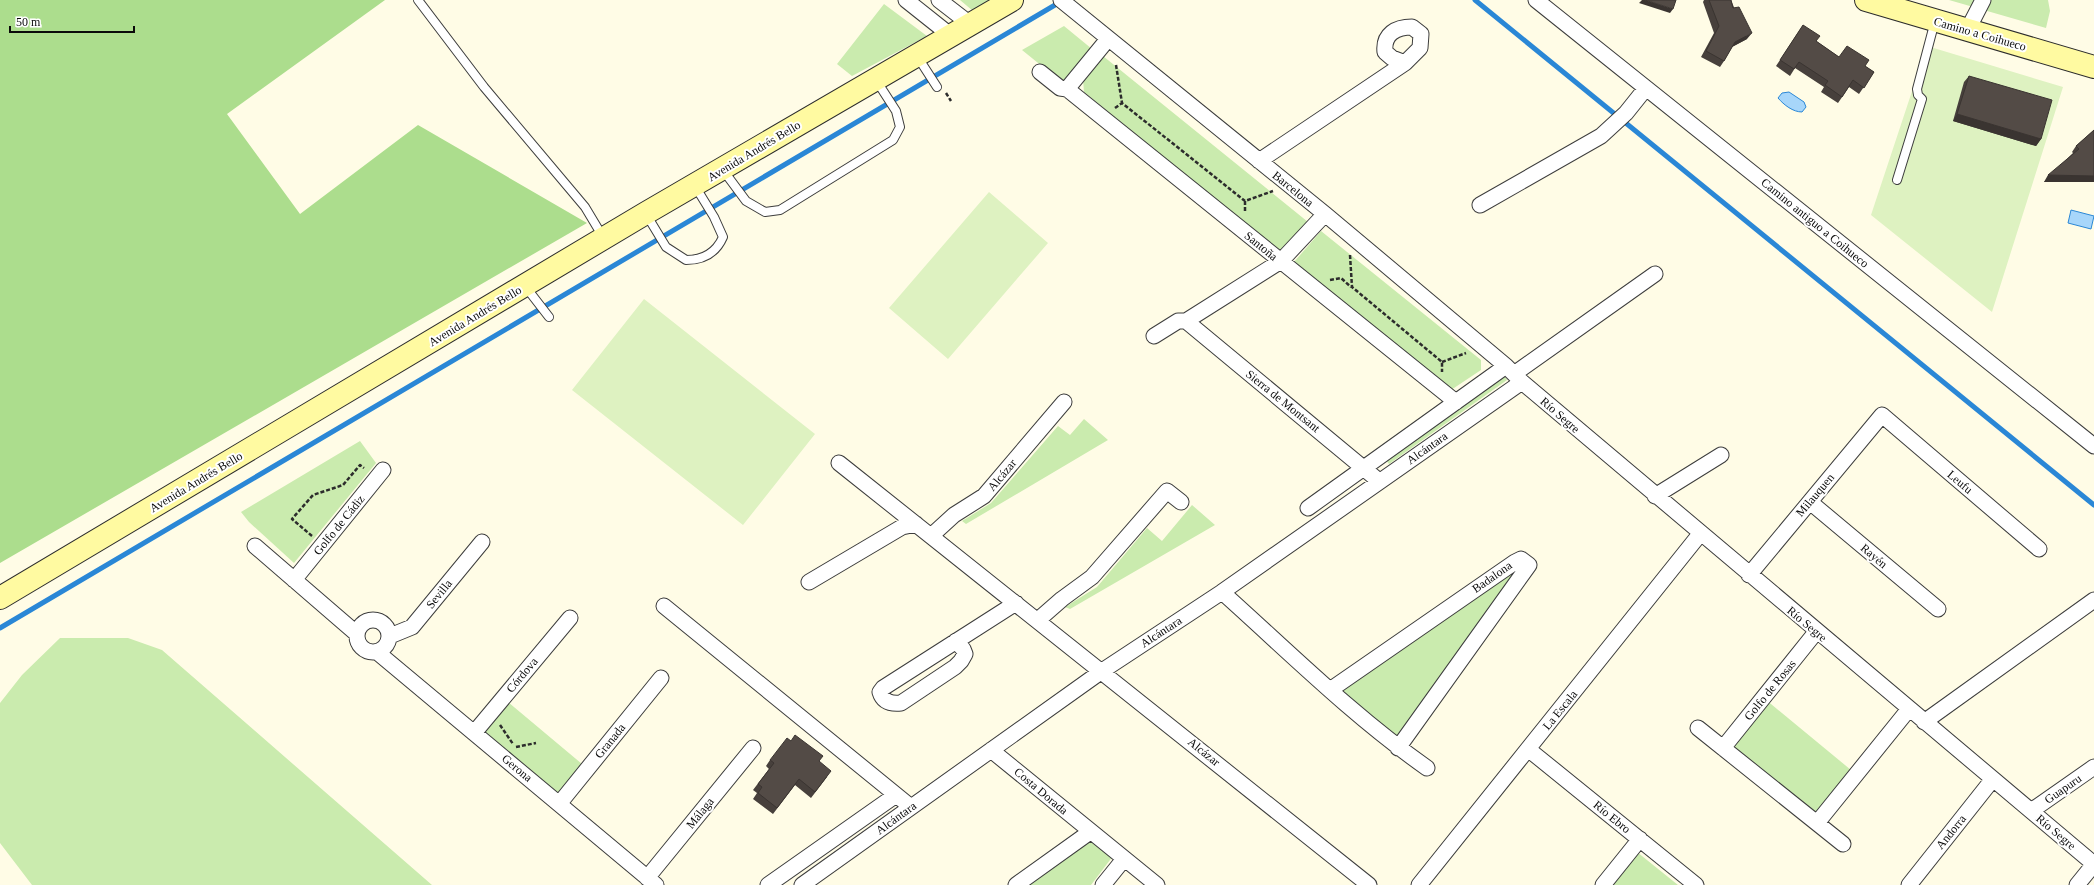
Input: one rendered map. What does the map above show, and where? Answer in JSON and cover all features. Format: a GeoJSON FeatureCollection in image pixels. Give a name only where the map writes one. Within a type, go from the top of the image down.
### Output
{"type":"FeatureCollection","features":[{"type":"Feature","properties":{"kind":"main road","name":"Avenida Andrés Bello"},"geometry":{"type":"LineString","coordinates":[[0,598],[604,239],[650,221],[700,194],[728,177],[875,78],[1012,0]]}},
{"type":"Feature","properties":{"kind":"main road","name":"Camino a Coihueco"},"geometry":{"type":"LineString","coordinates":[[1866,0],[1967,31],[2094,67]]}},
{"type":"Feature","properties":{"kind":"street"},"geometry":{"type":"LineString","coordinates":[[906,0],[950,35]]}},
{"type":"Feature","properties":{"kind":"street"},"geometry":{"type":"LineString","coordinates":[[939,0],[970,24]]}},
{"type":"Feature","properties":{"kind":"street","name":"Barcelona"},"geometry":{"type":"LineString","coordinates":[[1061,0],[1325,214],[1514,374]]}},
{"type":"Feature","properties":{"kind":"street","name":"Camino antiguo a Coihueco"},"geometry":{"type":"LineString","coordinates":[[1536,0],[2094,446]]}},
{"type":"Feature","properties":{"kind":"street"},"geometry":{"type":"LineString","coordinates":[[1967,31],[1982,0]]}},
{"type":"Feature","properties":{"kind":"street"},"geometry":{"type":"LineString","coordinates":[[1067,89],[1108,39]]}},
{"type":"Feature","properties":{"kind":"street"},"geometry":{"type":"LineString","coordinates":[[1259,161],[1405,64]]}},
{"type":"Feature","properties":{"kind":"street","name":"Santoña"},"geometry":{"type":"LineString","coordinates":[[1040,72],[1060,88],[1067,89],[1456,402]]}},
{"type":"Feature","properties":{"kind":"street"},"geometry":{"type":"LineString","coordinates":[[1480,205],[1601,136],[1626,113],[1646,88]]}},
{"type":"Feature","properties":{"kind":"street"},"geometry":{"type":"LineString","coordinates":[[1154,336],[1178,321],[1186,321],[1281,261],[1325,214]]}},
{"type":"Feature","properties":{"kind":"street","name":"Alcántara"},"geometry":{"type":"LineString","coordinates":[[802,885],[1102,671],[1222,592],[1379,481],[1514,374],[1655,274]]}},
{"type":"Feature","properties":{"kind":"street","name":"Sierra de Montsant"},"geometry":{"type":"LineString","coordinates":[[1186,321],[1379,481]]}},
{"type":"Feature","properties":{"kind":"street","name":"Alcántara"},"geometry":{"type":"LineString","coordinates":[[1308,508],[1456,402],[1514,374]]}},
{"type":"Feature","properties":{"kind":"street","name":"Río Segre"},"geometry":{"type":"LineString","coordinates":[[1514,374],[1655,496],[2094,864]]}},
{"type":"Feature","properties":{"kind":"street","name":"Alcázar"},"geometry":{"type":"LineString","coordinates":[[931,536],[954,515],[984,496],[1064,402]]}},
{"type":"Feature","properties":{"kind":"street","name":"Milauquen"},"geometry":{"type":"LineString","coordinates":[[1749,575],[1882,415]]}},
{"type":"Feature","properties":{"kind":"street","name":"Leufu"},"geometry":{"type":"LineString","coordinates":[[1882,415],[2039,549]]}},
{"type":"Feature","properties":{"kind":"street"},"geometry":{"type":"LineString","coordinates":[[1655,496],[1721,455]]}},
{"type":"Feature","properties":{"kind":"street","name":"Alcázar"},"geometry":{"type":"LineString","coordinates":[[839,463],[1369,885]]}},
{"type":"Feature","properties":{"kind":"street","name":"Golfo de Cádiz"},"geometry":{"type":"LineString","coordinates":[[294,580],[380,475]]}},
{"type":"Feature","properties":{"kind":"street"},"geometry":{"type":"LineString","coordinates":[[1038,620],[1062,599],[1092,577],[1166,491],[1181,502]]}},
{"type":"Feature","properties":{"kind":"street","name":"Rayén"},"geometry":{"type":"LineString","coordinates":[[1810,502],[1938,609]]}},
{"type":"Feature","properties":{"kind":"street"},"geometry":{"type":"LineString","coordinates":[[809,582],[902,527],[916,524]]}},
{"type":"Feature","properties":{"kind":"street","name":"La Escala"},"geometry":{"type":"LineString","coordinates":[[1419,885],[1700,534]]}},
{"type":"Feature","properties":{"kind":"street","name":"Sevilla"},"geometry":{"type":"LineString","coordinates":[[390,636],[412,627],[482,542]]}},
{"type":"Feature","properties":{"kind":"street","name":"Gerona"},"geometry":{"type":"LineString","coordinates":[[255,546],[357,634],[359,644],[363,648],[377,652],[652,881]]}},
{"type":"Feature","properties":{"kind":"street","name":"Badalona"},"geometry":{"type":"LineString","coordinates":[[1330,690],[1515,562],[1521,559],[1529,565],[1398,748]]}},
{"type":"Feature","properties":{"kind":"street"},"geometry":{"type":"LineString","coordinates":[[1222,592],[1330,690],[1398,748],[1427,768]]}},
{"type":"Feature","properties":{"kind":"street"},"geometry":{"type":"LineString","coordinates":[[1924,722],[2094,600]]}},
{"type":"Feature","properties":{"kind":"street"},"geometry":{"type":"LineString","coordinates":[[956,641],[963,648],[965,654],[955,667],[900,703],[886,701],[882,697],[880,692],[883,688],[956,641],[1016,603]]}},
{"type":"Feature","properties":{"kind":"street"},"geometry":{"type":"LineString","coordinates":[[664,606],[911,807]]}},
{"type":"Feature","properties":{"kind":"street","name":"Córdova"},"geometry":{"type":"LineString","coordinates":[[474,733],[570,618]]}},
{"type":"Feature","properties":{"kind":"street"},"geometry":{"type":"LineString","coordinates":[[357,634],[362,624],[367,621],[378,620],[386,626],[390,636],[387,644],[377,652]]}},
{"type":"Feature","properties":{"kind":"street","name":"Golfo de Rosas"},"geometry":{"type":"LineString","coordinates":[[1723,748],[1816,632]]}},
{"type":"Feature","properties":{"kind":"street","name":"Granada"},"geometry":{"type":"LineString","coordinates":[[559,804],[661,678]]}},
{"type":"Feature","properties":{"kind":"street"},"geometry":{"type":"LineString","coordinates":[[1817,823],[1909,709]]}},
{"type":"Feature","properties":{"kind":"street"},"geometry":{"type":"LineString","coordinates":[[1698,728],[1843,844]]}},
{"type":"Feature","properties":{"kind":"street","name":"Málaga"},"geometry":{"type":"LineString","coordinates":[[652,881],[753,748]]}},
{"type":"Feature","properties":{"kind":"street","name":"Río Ebro"},"geometry":{"type":"LineString","coordinates":[[1528,749],[1696,885]]}},
{"type":"Feature","properties":{"kind":"street","name":"Costa Dorada"},"geometry":{"type":"LineString","coordinates":[[991,750],[1157,885]]}},
{"type":"Feature","properties":{"kind":"street","name":"Guapuru"},"geometry":{"type":"LineString","coordinates":[[2031,811],[2094,767]]}},
{"type":"Feature","properties":{"kind":"street","name":"Andorra"},"geometry":{"type":"LineString","coordinates":[[1908,885],[1993,779]]}},
{"type":"Feature","properties":{"kind":"street","name":"Alcántara"},"geometry":{"type":"LineString","coordinates":[[768,885],[896,795]]}},
{"type":"Feature","properties":{"kind":"street"},"geometry":{"type":"LineString","coordinates":[[1016,885],[1090,832]]}},
{"type":"Feature","properties":{"kind":"street"},"geometry":{"type":"LineString","coordinates":[[1603,885],[1640,839]]}},
{"type":"Feature","properties":{"kind":"street"},"geometry":{"type":"LineString","coordinates":[[1103,885],[1124,859]]}},
{"type":"Feature","properties":{"kind":"street"},"geometry":{"type":"LineString","coordinates":[[2077,885],[2094,864]]}},
{"type":"Feature","properties":{"kind":"lane"},"geometry":{"type":"LineString","coordinates":[[418,0],[484,87],[585,207],[604,239]]}},
{"type":"Feature","properties":{"kind":"lane"},"geometry":{"type":"LineString","coordinates":[[1897,180],[1922,99],[1918,95],[1917,89],[1935,21]]}},
{"type":"Feature","properties":{"kind":"lane"},"geometry":{"type":"LineString","coordinates":[[916,55],[937,87]]}},
{"type":"Feature","properties":{"kind":"lane"},"geometry":{"type":"LineString","coordinates":[[728,177],[746,201],[765,212],[776,212],[893,140],[900,127],[896,111],[875,78]]}},
{"type":"Feature","properties":{"kind":"lane"},"geometry":{"type":"LineString","coordinates":[[650,221],[666,247],[686,260],[702,258],[710,254],[720,244],[723,237],[714,217],[700,194]]}},
{"type":"Feature","properties":{"kind":"lane"},"geometry":{"type":"LineString","coordinates":[[525,286],[549,317]]}},
{"type":"Feature","properties":{"kind":"path"},"geometry":{"type":"LineString","coordinates":[[1116,64],[1122,103],[1245,201],[1274,191]]}},
{"type":"Feature","properties":{"kind":"path"},"geometry":{"type":"LineString","coordinates":[[1349,251],[1352,287],[1442,362]]}},
{"type":"Feature","properties":{"kind":"path"},"geometry":{"type":"LineString","coordinates":[[1442,362],[1473,350]]}},
{"type":"Feature","properties":{"kind":"path"},"geometry":{"type":"LineString","coordinates":[[1442,362],[1442,392]]}},
{"type":"Feature","properties":{"kind":"path"},"geometry":{"type":"LineString","coordinates":[[323,545],[292,519],[312,495],[343,485],[360,465],[380,475]]}},
{"type":"Feature","properties":{"kind":"path"},"geometry":{"type":"LineString","coordinates":[[515,747],[536,742]]}},
{"type":"Feature","properties":{"kind":"green space"},"geometry":{"type":"Polygon","coordinates":[[[0,0],[385,0],[227,114],[300,214],[418,125],[587,223],[0,563],[0,0]]]}},
{"type":"Feature","properties":{"kind":"green space"},"geometry":{"type":"Polygon","coordinates":[[[960,0],[992,0],[973,11],[960,0]]]}},
{"type":"Feature","properties":{"kind":"green space"},"geometry":{"type":"Polygon","coordinates":[[[1949,0],[2048,0],[2050,11],[2046,28],[1949,0]]]}},
{"type":"Feature","properties":{"kind":"green space"},"geometry":{"type":"Polygon","coordinates":[[[884,4],[927,36],[852,76],[837,64],[884,4]]]}},
{"type":"Feature","properties":{"kind":"green space"},"geometry":{"type":"Polygon","coordinates":[[[1064,26],[1092,49],[1064,84],[1022,50],[1064,26]]]}},
{"type":"Feature","properties":{"kind":"green space"},"geometry":{"type":"Polygon","coordinates":[[[1927,46],[2063,87],[1992,312],[1871,215],[1927,46]]]}},
{"type":"Feature","properties":{"kind":"green space"},"geometry":{"type":"Polygon","coordinates":[[[1103,56],[1308,222],[1279,251],[1084,92],[1083,79],[1103,56]]]}},
{"type":"Feature","properties":{"kind":"green space"},"geometry":{"type":"Polygon","coordinates":[[[989,192],[1048,243],[948,359],[889,308],[989,192]]]}},
{"type":"Feature","properties":{"kind":"green space"},"geometry":{"type":"Polygon","coordinates":[[[1321,231],[1481,360],[1481,370],[1451,390],[1294,262],[1321,231]]]}},
{"type":"Feature","properties":{"kind":"green space"},"geometry":{"type":"Polygon","coordinates":[[[644,299],[815,434],[743,525],[572,390],[644,299]]]}},
{"type":"Feature","properties":{"kind":"green space"},"geometry":{"type":"Polygon","coordinates":[[[1504,375],[1507,380],[1389,464],[1386,460],[1504,375]]]}},
{"type":"Feature","properties":{"kind":"green space"},"geometry":{"type":"Polygon","coordinates":[[[1084,419],[1108,440],[966,524],[962,521],[991,503],[1058,426],[1070,435],[1084,419]]]}},
{"type":"Feature","properties":{"kind":"green space"},"geometry":{"type":"Polygon","coordinates":[[[360,441],[376,463],[294,563],[249,522],[241,512],[360,441]]]}},
{"type":"Feature","properties":{"kind":"green space"},"geometry":{"type":"Polygon","coordinates":[[[1192,505],[1215,525],[1070,609],[1065,607],[1097,587],[1147,528],[1162,541],[1192,505]]]}},
{"type":"Feature","properties":{"kind":"green space"},"geometry":{"type":"Polygon","coordinates":[[[1524,565],[1397,743],[1335,688],[1524,565]]]}},
{"type":"Feature","properties":{"kind":"green space"},"geometry":{"type":"Polygon","coordinates":[[[60,638],[128,638],[162,650],[432,885],[32,885],[0,843],[0,703],[22,675],[60,638]]]}},
{"type":"Feature","properties":{"kind":"green space"},"geometry":{"type":"Polygon","coordinates":[[[1765,699],[1851,770],[1816,814],[1729,747],[1765,699]]]}},
{"type":"Feature","properties":{"kind":"green space"},"geometry":{"type":"Polygon","coordinates":[[[508,702],[582,764],[558,793],[484,731],[508,702]]]}},
{"type":"Feature","properties":{"kind":"green space"},"geometry":{"type":"Polygon","coordinates":[[[1092,839],[1113,856],[1091,885],[1026,885],[1092,839]]]}},
{"type":"Feature","properties":{"kind":"green space"},"geometry":{"type":"Polygon","coordinates":[[[1637,852],[1678,885],[1612,885],[1637,852]]]}},
{"type":"Feature","properties":{"kind":"water"},"geometry":{"type":"Polygon","coordinates":[[[1789,92],[1804,102],[1806,107],[1802,112],[1789,108],[1778,98],[1782,93],[1789,92]]]}},
{"type":"Feature","properties":{"kind":"water"},"geometry":{"type":"Polygon","coordinates":[[[2071,210],[2094,216],[2091,229],[2068,223],[2071,210]]]}},
{"type":"Feature","properties":{"kind":"building"},"geometry":{"type":"Polygon","coordinates":[[[1645,0],[1676,0],[1673,9],[1645,0]]]}},
{"type":"Feature","properties":{"kind":"building"},"geometry":{"type":"Polygon","coordinates":[[[1709,0],[1731,0],[1733,8],[1739,7],[1752,33],[1735,42],[1724,61],[1706,51],[1719,26],[1709,0]]]}},
{"type":"Feature","properties":{"kind":"building"},"geometry":{"type":"Polygon","coordinates":[[[1803,25],[1820,36],[1816,41],[1839,57],[1847,46],[1869,60],[1865,66],[1874,72],[1864,88],[1853,80],[1842,97],[1825,85],[1828,81],[1799,62],[1794,69],[1780,60],[1803,25]]]}},
{"type":"Feature","properties":{"kind":"building"},"geometry":{"type":"Polygon","coordinates":[[[1969,76],[2052,100],[2041,139],[1957,114],[1969,76]]]}},
{"type":"Feature","properties":{"kind":"building"},"geometry":{"type":"Polygon","coordinates":[[[2094,130],[2094,176],[2048,175],[2079,149],[2076,146],[2094,130]]]}},
{"type":"Feature","properties":{"kind":"building"},"geometry":{"type":"Polygon","coordinates":[[[795,735],[823,756],[819,761],[831,771],[815,792],[799,779],[777,808],[758,793],[762,787],[758,784],[774,763],[770,760],[787,738],[791,741],[795,735]]]}},
{"type":"Feature","properties":{"kind":"waterway"},"geometry":{"type":"LineString","coordinates":[[1475,0],[2094,505]]}},
{"type":"Feature","properties":{"kind":"waterway"},"geometry":{"type":"LineString","coordinates":[[0,628],[1060,2]]}}]}
